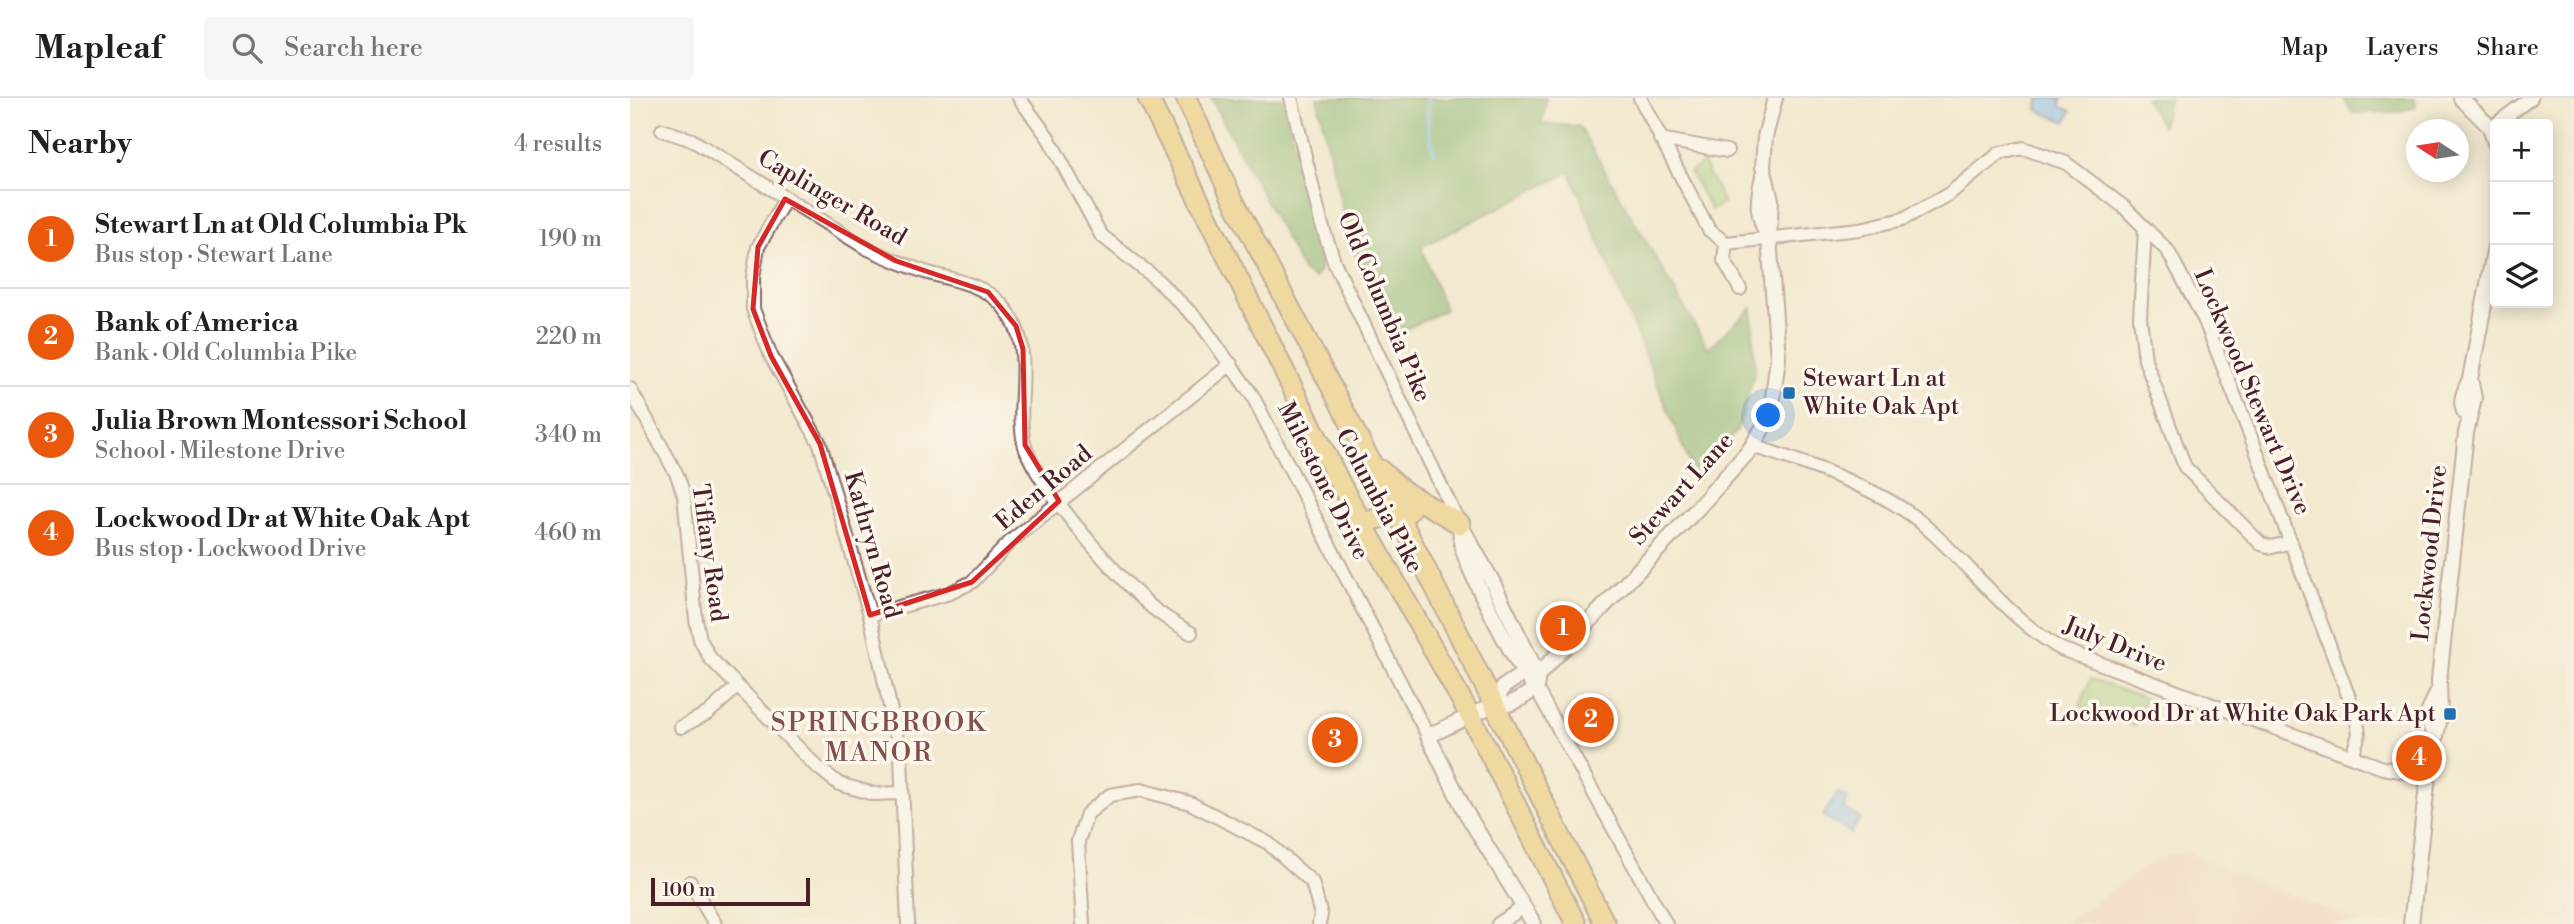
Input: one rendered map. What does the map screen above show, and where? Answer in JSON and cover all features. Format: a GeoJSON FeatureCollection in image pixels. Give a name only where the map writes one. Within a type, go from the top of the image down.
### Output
{"type":"FeatureCollection","features":[{"type":"Feature","properties":{"kind":"highway","name":"Columbia Pike"},"geometry":{"type":"LineString","coordinates":[[1148,98],[1363,526],[1471,717],[1576,924]]}},
{"type":"Feature","properties":{"kind":"highway","name":"Columbia Pike"},"geometry":{"type":"LineString","coordinates":[[1186,98],[1231,195],[1368,460],[1398,512],[1605,924]]}},
{"type":"Feature","properties":{"kind":"highway"},"geometry":{"type":"LineString","coordinates":[[1368,460],[1403,491],[1452,520]]}},
{"type":"Feature","properties":{"kind":"highway"},"geometry":{"type":"LineString","coordinates":[[1363,526],[1398,512],[1412,510],[1452,520]]}},
{"type":"Feature","properties":{"kind":"street","name":"Milestone Drive"},"geometry":{"type":"LineString","coordinates":[[1018,98],[1048,137],[1101,235],[1155,278],[1199,321],[1231,364],[1279,444],[1465,811],[1534,924]]}},
{"type":"Feature","properties":{"kind":"street","name":"Old Columbia Pike"},"geometry":{"type":"LineString","coordinates":[[1292,98],[1321,222],[1335,264],[1462,547],[1666,924]]}},
{"type":"Feature","properties":{"kind":"street"},"geometry":{"type":"LineString","coordinates":[[1640,98],[1709,230],[1726,243],[1724,260],[1740,289]]}},
{"type":"Feature","properties":{"kind":"street","name":"Stewart Lane"},"geometry":{"type":"LineString","coordinates":[[1428,736],[1495,704],[1508,704],[1697,509],[1752,446],[1764,426],[1773,397],[1778,359],[1769,238],[1761,223],[1757,202],[1764,172],[1765,137],[1775,98]]}},
{"type":"Feature","properties":{"kind":"street"},"geometry":{"type":"LineString","coordinates":[[2461,98],[2490,123]]}},
{"type":"Feature","properties":{"kind":"street"},"geometry":{"type":"LineString","coordinates":[[2503,119],[2531,98]]}},
{"type":"Feature","properties":{"kind":"street","name":"Caplinger Road"},"geometry":{"type":"LineString","coordinates":[[662,130],[692,140],[866,247],[896,261],[988,292],[1003,306],[1016,326],[1023,349],[1025,445],[1034,467],[1120,577],[1145,601],[1191,633]]}},
{"type":"Feature","properties":{"kind":"street"},"geometry":{"type":"LineString","coordinates":[[1660,139],[1727,151]]}},
{"type":"Feature","properties":{"kind":"street","name":"Lockwood Stewart Drive"},"geometry":{"type":"LineString","coordinates":[[1726,243],[1860,229],[1903,219],[1949,194],[2000,153],[2023,148],[2066,163],[2124,207],[2168,251],[2205,321],[2356,716],[2359,734],[2352,756]]}},
{"type":"Feature","properties":{"kind":"street","name":"Kathryn Road"},"geometry":{"type":"LineString","coordinates":[[785,199],[758,247],[753,277],[753,309],[771,356],[820,444],[870,615],[896,722],[901,757],[900,793],[908,924]]}},
{"type":"Feature","properties":{"kind":"street","name":"Lockwood Stewart Drive"},"geometry":{"type":"LineString","coordinates":[[2145,228],[2140,317],[2145,360],[2185,467],[2261,544],[2272,547],[2291,542]]}},
{"type":"Feature","properties":{"kind":"street","name":"Lockwood Drive"},"geometry":{"type":"LineString","coordinates":[[2411,924],[2428,776],[2435,739],[2427,716],[2438,692],[2469,419],[2463,412],[2461,397],[2470,379],[2490,273]]}},
{"type":"Feature","properties":{"kind":"street","name":"Eden Road"},"geometry":{"type":"LineString","coordinates":[[870,615],[950,593],[972,582],[1011,541],[1231,364]]}},
{"type":"Feature","properties":{"kind":"street","name":"Tiffany Road"},"geometry":{"type":"LineString","coordinates":[[630,389],[677,475],[684,495],[700,639],[710,658],[736,688],[815,765],[839,784],[874,794],[900,793]]}},
{"type":"Feature","properties":{"kind":"street","name":"July Drive"},"geometry":{"type":"LineString","coordinates":[[1752,446],[1882,497],[1916,518],[2032,633],[2061,649],[2383,768],[2428,776]]}},
{"type":"Feature","properties":{"kind":"street"},"geometry":{"type":"LineString","coordinates":[[681,727],[708,713],[736,688]]}},
{"type":"Feature","properties":{"kind":"street"},"geometry":{"type":"LineString","coordinates":[[1083,924],[1078,841],[1087,814],[1110,795],[1141,790],[1190,803],[1268,843],[1312,882],[1321,915],[1319,924]]}},
{"type":"Feature","properties":{"kind":"street"},"geometry":{"type":"LineString","coordinates":[[690,882],[715,924]]}},
{"type":"Feature","properties":{"kind":"street"},"geometry":{"type":"LineString","coordinates":[[1497,924],[1524,907]]}},
{"type":"Feature","properties":{"kind":"highlighted area"},"geometry":{"type":"Polygon","coordinates":[[[785,199],[896,261],[988,292],[1016,326],[1023,349],[1025,445],[1059,501],[972,582],[870,615],[820,444],[771,356],[753,309],[758,247],[785,199]]]}},
{"type":"Feature","properties":{"kind":"shaded area"},"geometry":{"type":"Polygon","coordinates":[[[2186,852],[2365,924],[2064,924],[2159,858],[2186,852]]]}},
{"type":"Feature","properties":{"kind":"green space"},"geometry":{"type":"Polygon","coordinates":[[[1211,98],[1282,98],[1321,246],[1320,271],[1314,279],[1303,271],[1211,98]]]}},
{"type":"Feature","properties":{"kind":"green space"},"geometry":{"type":"Polygon","coordinates":[[[1317,98],[1546,98],[1542,124],[1579,126],[1708,348],[1752,308],[1755,371],[1738,428],[1697,481],[1570,172],[1421,247],[1445,310],[1390,337],[1348,235],[1317,98]]]}},
{"type":"Feature","properties":{"kind":"green space"},"geometry":{"type":"Polygon","coordinates":[[[2145,98],[2170,98],[2162,126],[2145,98]]]}},
{"type":"Feature","properties":{"kind":"green space"},"geometry":{"type":"Polygon","coordinates":[[[2343,98],[2415,98],[2416,107],[2396,112],[2353,113],[2343,98]]]}},
{"type":"Feature","properties":{"kind":"green space"},"geometry":{"type":"Polygon","coordinates":[[[1703,163],[1724,203],[1711,210],[1690,172],[1703,163]]]}},
{"type":"Feature","properties":{"kind":"green space"},"geometry":{"type":"Polygon","coordinates":[[[2090,679],[2145,698],[2135,726],[2080,706],[2090,679]]]}},
{"type":"Feature","properties":{"kind":"water"},"geometry":{"type":"Polygon","coordinates":[[[2040,98],[2062,98],[2060,106],[2071,111],[2066,122],[2037,110],[2040,98]]]}},
{"type":"Feature","properties":{"kind":"water"},"geometry":{"type":"Polygon","coordinates":[[[1838,792],[1848,799],[1843,808],[1860,818],[1851,833],[1823,816],[1838,792]]]}},
{"type":"Feature","properties":{"kind":"waterway"},"geometry":{"type":"LineString","coordinates":[[1428,98],[1428,125],[1434,153]]}},
{"type":"Feature","properties":{"kind":"place","name":"Stewart Ln at White Oak Apt"},"geometry":{"type":"Point","coordinates":[1789,393]}},
{"type":"Feature","properties":{"kind":"place","name":"Stewart Ln at Old Columbia Pk"},"geometry":{"type":"Point","coordinates":[1563,628]}},
{"type":"Feature","properties":{"kind":"place","name":"Lockwood Dr at White Oak Park Apt"},"geometry":{"type":"Point","coordinates":[2450,714]}},
{"type":"Feature","properties":{"kind":"place","name":"Bank of America"},"geometry":{"type":"Point","coordinates":[1591,720]}},
{"type":"Feature","properties":{"kind":"place","name":"Julia Brown Montessori School"},"geometry":{"type":"Point","coordinates":[1335,740]}},
{"type":"Feature","properties":{"kind":"place","name":"Lockwood Dr at White Oak Apt"},"geometry":{"type":"Point","coordinates":[2419,758]}},
{"type":"Feature","properties":{"kind":"district","name":"SPRINGBROOK MANOR"},"geometry":{"type":"Point","coordinates":[879,738]}}]}
